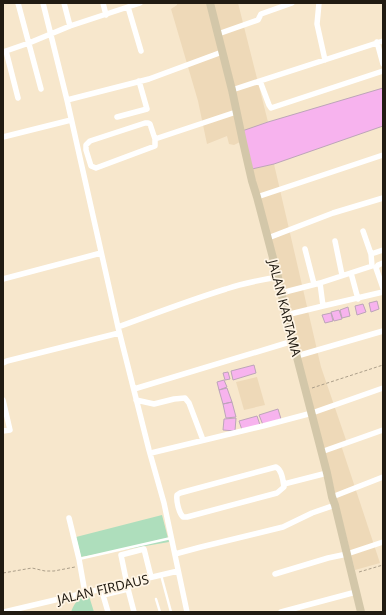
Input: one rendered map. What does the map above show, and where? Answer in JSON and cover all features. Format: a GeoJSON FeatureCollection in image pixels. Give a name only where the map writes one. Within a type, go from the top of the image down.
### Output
{"type":"FeatureCollection","features":[{"type":"Feature","properties":{"kind":"main road","name":"JALAN KARTAMA"},"geometry":{"type":"LineString","coordinates":[[210,3],[232,90],[252,181],[278,277],[286,315],[362,612]]}},
{"type":"Feature","properties":{"kind":"street"},"geometry":{"type":"LineString","coordinates":[[18,3],[41,89]]}},
{"type":"Feature","properties":{"kind":"street"},"geometry":{"type":"LineString","coordinates":[[43,3],[67,100],[118,327],[164,503],[187,612]]}},
{"type":"Feature","properties":{"kind":"street"},"geometry":{"type":"LineString","coordinates":[[64,3],[70,26]]}},
{"type":"Feature","properties":{"kind":"street"},"geometry":{"type":"LineString","coordinates":[[103,3],[106,15]]}},
{"type":"Feature","properties":{"kind":"street"},"geometry":{"type":"LineString","coordinates":[[18,98],[4,52],[70,26],[140,3]]}},
{"type":"Feature","properties":{"kind":"street"},"geometry":{"type":"LineString","coordinates":[[218,34],[258,20],[261,14],[281,5],[292,3]]}},
{"type":"Feature","properties":{"kind":"street"},"geometry":{"type":"LineString","coordinates":[[319,3],[317,24],[325,60]]}},
{"type":"Feature","properties":{"kind":"street"},"geometry":{"type":"LineString","coordinates":[[128,7],[141,51]]}},
{"type":"Feature","properties":{"kind":"street"},"geometry":{"type":"LineString","coordinates":[[232,90],[380,42],[383,64]]}},
{"type":"Feature","properties":{"kind":"street"},"geometry":{"type":"LineString","coordinates":[[67,100],[149,79],[222,52]]}},
{"type":"Feature","properties":{"kind":"street"},"geometry":{"type":"LineString","coordinates":[[260,81],[269,105],[272,108],[383,71]]}},
{"type":"Feature","properties":{"kind":"street"},"geometry":{"type":"LineString","coordinates":[[117,117],[147,109],[139,81]]}},
{"type":"Feature","properties":{"kind":"street"},"geometry":{"type":"LineString","coordinates":[[154,139],[236,112]]}},
{"type":"Feature","properties":{"kind":"street"},"geometry":{"type":"LineString","coordinates":[[3,137],[71,120]]}},
{"type":"Feature","properties":{"kind":"street"},"geometry":{"type":"LineString","coordinates":[[145,122],[150,124],[154,139],[156,145],[155,147],[96,168],[91,166],[86,150],[86,145],[90,141],[145,122]]}},
{"type":"Feature","properties":{"kind":"street"},"geometry":{"type":"LineString","coordinates":[[257,197],[383,155]]}},
{"type":"Feature","properties":{"kind":"street"},"geometry":{"type":"LineString","coordinates":[[268,238],[333,213],[383,198]]}},
{"type":"Feature","properties":{"kind":"street"},"geometry":{"type":"LineString","coordinates":[[281,293],[372,266],[371,254],[363,231]]}},
{"type":"Feature","properties":{"kind":"street"},"geometry":{"type":"LineString","coordinates":[[335,241],[342,275]]}},
{"type":"Feature","properties":{"kind":"street"},"geometry":{"type":"LineString","coordinates":[[305,248],[323,306]]}},
{"type":"Feature","properties":{"kind":"street"},"geometry":{"type":"LineString","coordinates":[[371,254],[383,250]]}},
{"type":"Feature","properties":{"kind":"street"},"geometry":{"type":"LineString","coordinates":[[3,279],[101,253]]}},
{"type":"Feature","properties":{"kind":"street"},"geometry":{"type":"LineString","coordinates":[[383,262],[376,268],[383,288]]}},
{"type":"Feature","properties":{"kind":"street"},"geometry":{"type":"LineString","coordinates":[[351,273],[358,298]]}},
{"type":"Feature","properties":{"kind":"street"},"geometry":{"type":"LineString","coordinates":[[118,327],[227,288],[278,277]]}},
{"type":"Feature","properties":{"kind":"street"},"geometry":{"type":"LineString","coordinates":[[286,315],[383,292]]}},
{"type":"Feature","properties":{"kind":"street"},"geometry":{"type":"LineString","coordinates":[[297,356],[383,331]]}},
{"type":"Feature","properties":{"kind":"street"},"geometry":{"type":"LineString","coordinates":[[3,363],[120,333]]}},
{"type":"Feature","properties":{"kind":"street"},"geometry":{"type":"LineString","coordinates":[[134,390],[293,341]]}},
{"type":"Feature","properties":{"kind":"street"},"geometry":{"type":"LineString","coordinates":[[151,453],[263,426],[312,412],[383,388]]}},
{"type":"Feature","properties":{"kind":"street"},"geometry":{"type":"LineString","coordinates":[[136,400],[154,404],[185,398],[189,403],[203,440]]}},
{"type":"Feature","properties":{"kind":"street"},"geometry":{"type":"LineString","coordinates":[[3,400],[10,430],[3,431]]}},
{"type":"Feature","properties":{"kind":"street"},"geometry":{"type":"LineString","coordinates":[[321,452],[383,430]]}},
{"type":"Feature","properties":{"kind":"street"},"geometry":{"type":"LineString","coordinates":[[276,467],[281,473],[284,484],[284,487],[277,493],[187,517],[183,517],[181,515],[176,498],[180,493],[276,467]]}},
{"type":"Feature","properties":{"kind":"street"},"geometry":{"type":"LineString","coordinates":[[284,484],[327,473]]}},
{"type":"Feature","properties":{"kind":"street"},"geometry":{"type":"LineString","coordinates":[[332,497],[383,477]]}},
{"type":"Feature","properties":{"kind":"street"},"geometry":{"type":"LineString","coordinates":[[175,554],[283,527],[312,513],[335,505]]}},
{"type":"Feature","properties":{"kind":"street"},"geometry":{"type":"LineString","coordinates":[[69,518],[79,559],[85,593]]}},
{"type":"Feature","properties":{"kind":"street"},"geometry":{"type":"LineString","coordinates":[[275,574],[328,558],[347,554],[383,542]]}},
{"type":"Feature","properties":{"kind":"street"},"geometry":{"type":"LineString","coordinates":[[134,612],[121,555],[144,549],[151,577]]}},
{"type":"Feature","properties":{"kind":"street","name":"JALAN FIRDAUS"},"geometry":{"type":"LineString","coordinates":[[4,612],[85,593],[128,586],[151,577],[178,571]]}},
{"type":"Feature","properties":{"kind":"street"},"geometry":{"type":"LineString","coordinates":[[108,612],[104,595],[128,586]]}},
{"type":"Feature","properties":{"kind":"street"},"geometry":{"type":"LineString","coordinates":[[281,612],[356,592]]}},
{"type":"Feature","properties":{"kind":"lane"},"geometry":{"type":"LineString","coordinates":[[79,559],[171,537]]}},
{"type":"Feature","properties":{"kind":"lane"},"geometry":{"type":"LineString","coordinates":[[161,575],[171,612]]}},
{"type":"Feature","properties":{"kind":"lane"},"geometry":{"type":"LineString","coordinates":[[156,599],[160,612]]}},
{"type":"Feature","properties":{"kind":"path"},"geometry":{"type":"LineString","coordinates":[[306,390],[383,365]]}},
{"type":"Feature","properties":{"kind":"path"},"geometry":{"type":"LineString","coordinates":[[352,574],[383,565]]}},
{"type":"Feature","properties":{"kind":"path"},"geometry":{"type":"LineString","coordinates":[[3,573],[32,568],[45,571],[54,571],[80,566]]}},
{"type":"Feature","properties":{"kind":"shaded area"},"geometry":{"type":"Polygon","coordinates":[[[177,3],[238,3],[268,122],[244,140],[234,145],[229,144],[227,136],[207,144],[198,101],[171,9],[177,5],[177,3]]]}},
{"type":"Feature","properties":{"kind":"shaded area"},"geometry":{"type":"Polygon","coordinates":[[[274,164],[321,367],[346,440],[342,448],[380,563],[355,570],[252,169],[274,164]]]}},
{"type":"Feature","properties":{"kind":"shaded area"},"geometry":{"type":"Polygon","coordinates":[[[257,377],[265,405],[244,410],[236,382],[257,377]]]}},
{"type":"Feature","properties":{"kind":"green space"},"geometry":{"type":"Polygon","coordinates":[[[162,515],[169,542],[81,557],[76,537],[162,515]]]}},
{"type":"Feature","properties":{"kind":"green space"},"geometry":{"type":"Polygon","coordinates":[[[87,595],[89,596],[94,612],[71,612],[77,602],[87,595]]]}},
{"type":"Feature","properties":{"kind":"building"},"geometry":{"type":"Polygon","coordinates":[[[383,88],[383,126],[274,164],[252,169],[242,131],[383,88]]]}},
{"type":"Feature","properties":{"kind":"building"},"geometry":{"type":"Polygon","coordinates":[[[377,301],[379,309],[371,312],[369,303],[377,301]]]}},
{"type":"Feature","properties":{"kind":"building"},"geometry":{"type":"Polygon","coordinates":[[[363,304],[366,312],[357,315],[355,306],[363,304]]]}},
{"type":"Feature","properties":{"kind":"building"},"geometry":{"type":"Polygon","coordinates":[[[348,307],[350,316],[342,318],[340,310],[348,307]]]}},
{"type":"Feature","properties":{"kind":"building"},"geometry":{"type":"Polygon","coordinates":[[[339,310],[342,319],[334,321],[331,312],[339,310]]]}},
{"type":"Feature","properties":{"kind":"building"},"geometry":{"type":"Polygon","coordinates":[[[331,313],[333,321],[325,323],[322,315],[331,313]]]}},
{"type":"Feature","properties":{"kind":"building"},"geometry":{"type":"Polygon","coordinates":[[[254,365],[256,373],[233,380],[231,371],[254,365]]]}},
{"type":"Feature","properties":{"kind":"building"},"geometry":{"type":"Polygon","coordinates":[[[228,372],[230,379],[225,380],[223,373],[228,372]]]}},
{"type":"Feature","properties":{"kind":"building"},"geometry":{"type":"Polygon","coordinates":[[[224,380],[227,387],[219,390],[217,382],[224,380]]]}},
{"type":"Feature","properties":{"kind":"building"},"geometry":{"type":"Polygon","coordinates":[[[227,388],[232,402],[223,404],[219,390],[227,388]]]}},
{"type":"Feature","properties":{"kind":"building"},"geometry":{"type":"Polygon","coordinates":[[[232,402],[236,417],[226,418],[223,404],[232,402]]]}},
{"type":"Feature","properties":{"kind":"building"},"geometry":{"type":"Polygon","coordinates":[[[278,409],[281,419],[263,425],[259,415],[278,409]]]}},
{"type":"Feature","properties":{"kind":"building"},"geometry":{"type":"Polygon","coordinates":[[[257,416],[260,425],[242,430],[239,421],[257,416]]]}},
{"type":"Feature","properties":{"kind":"building"},"geometry":{"type":"Polygon","coordinates":[[[236,418],[235,431],[223,430],[224,419],[236,418]]]}}]}
